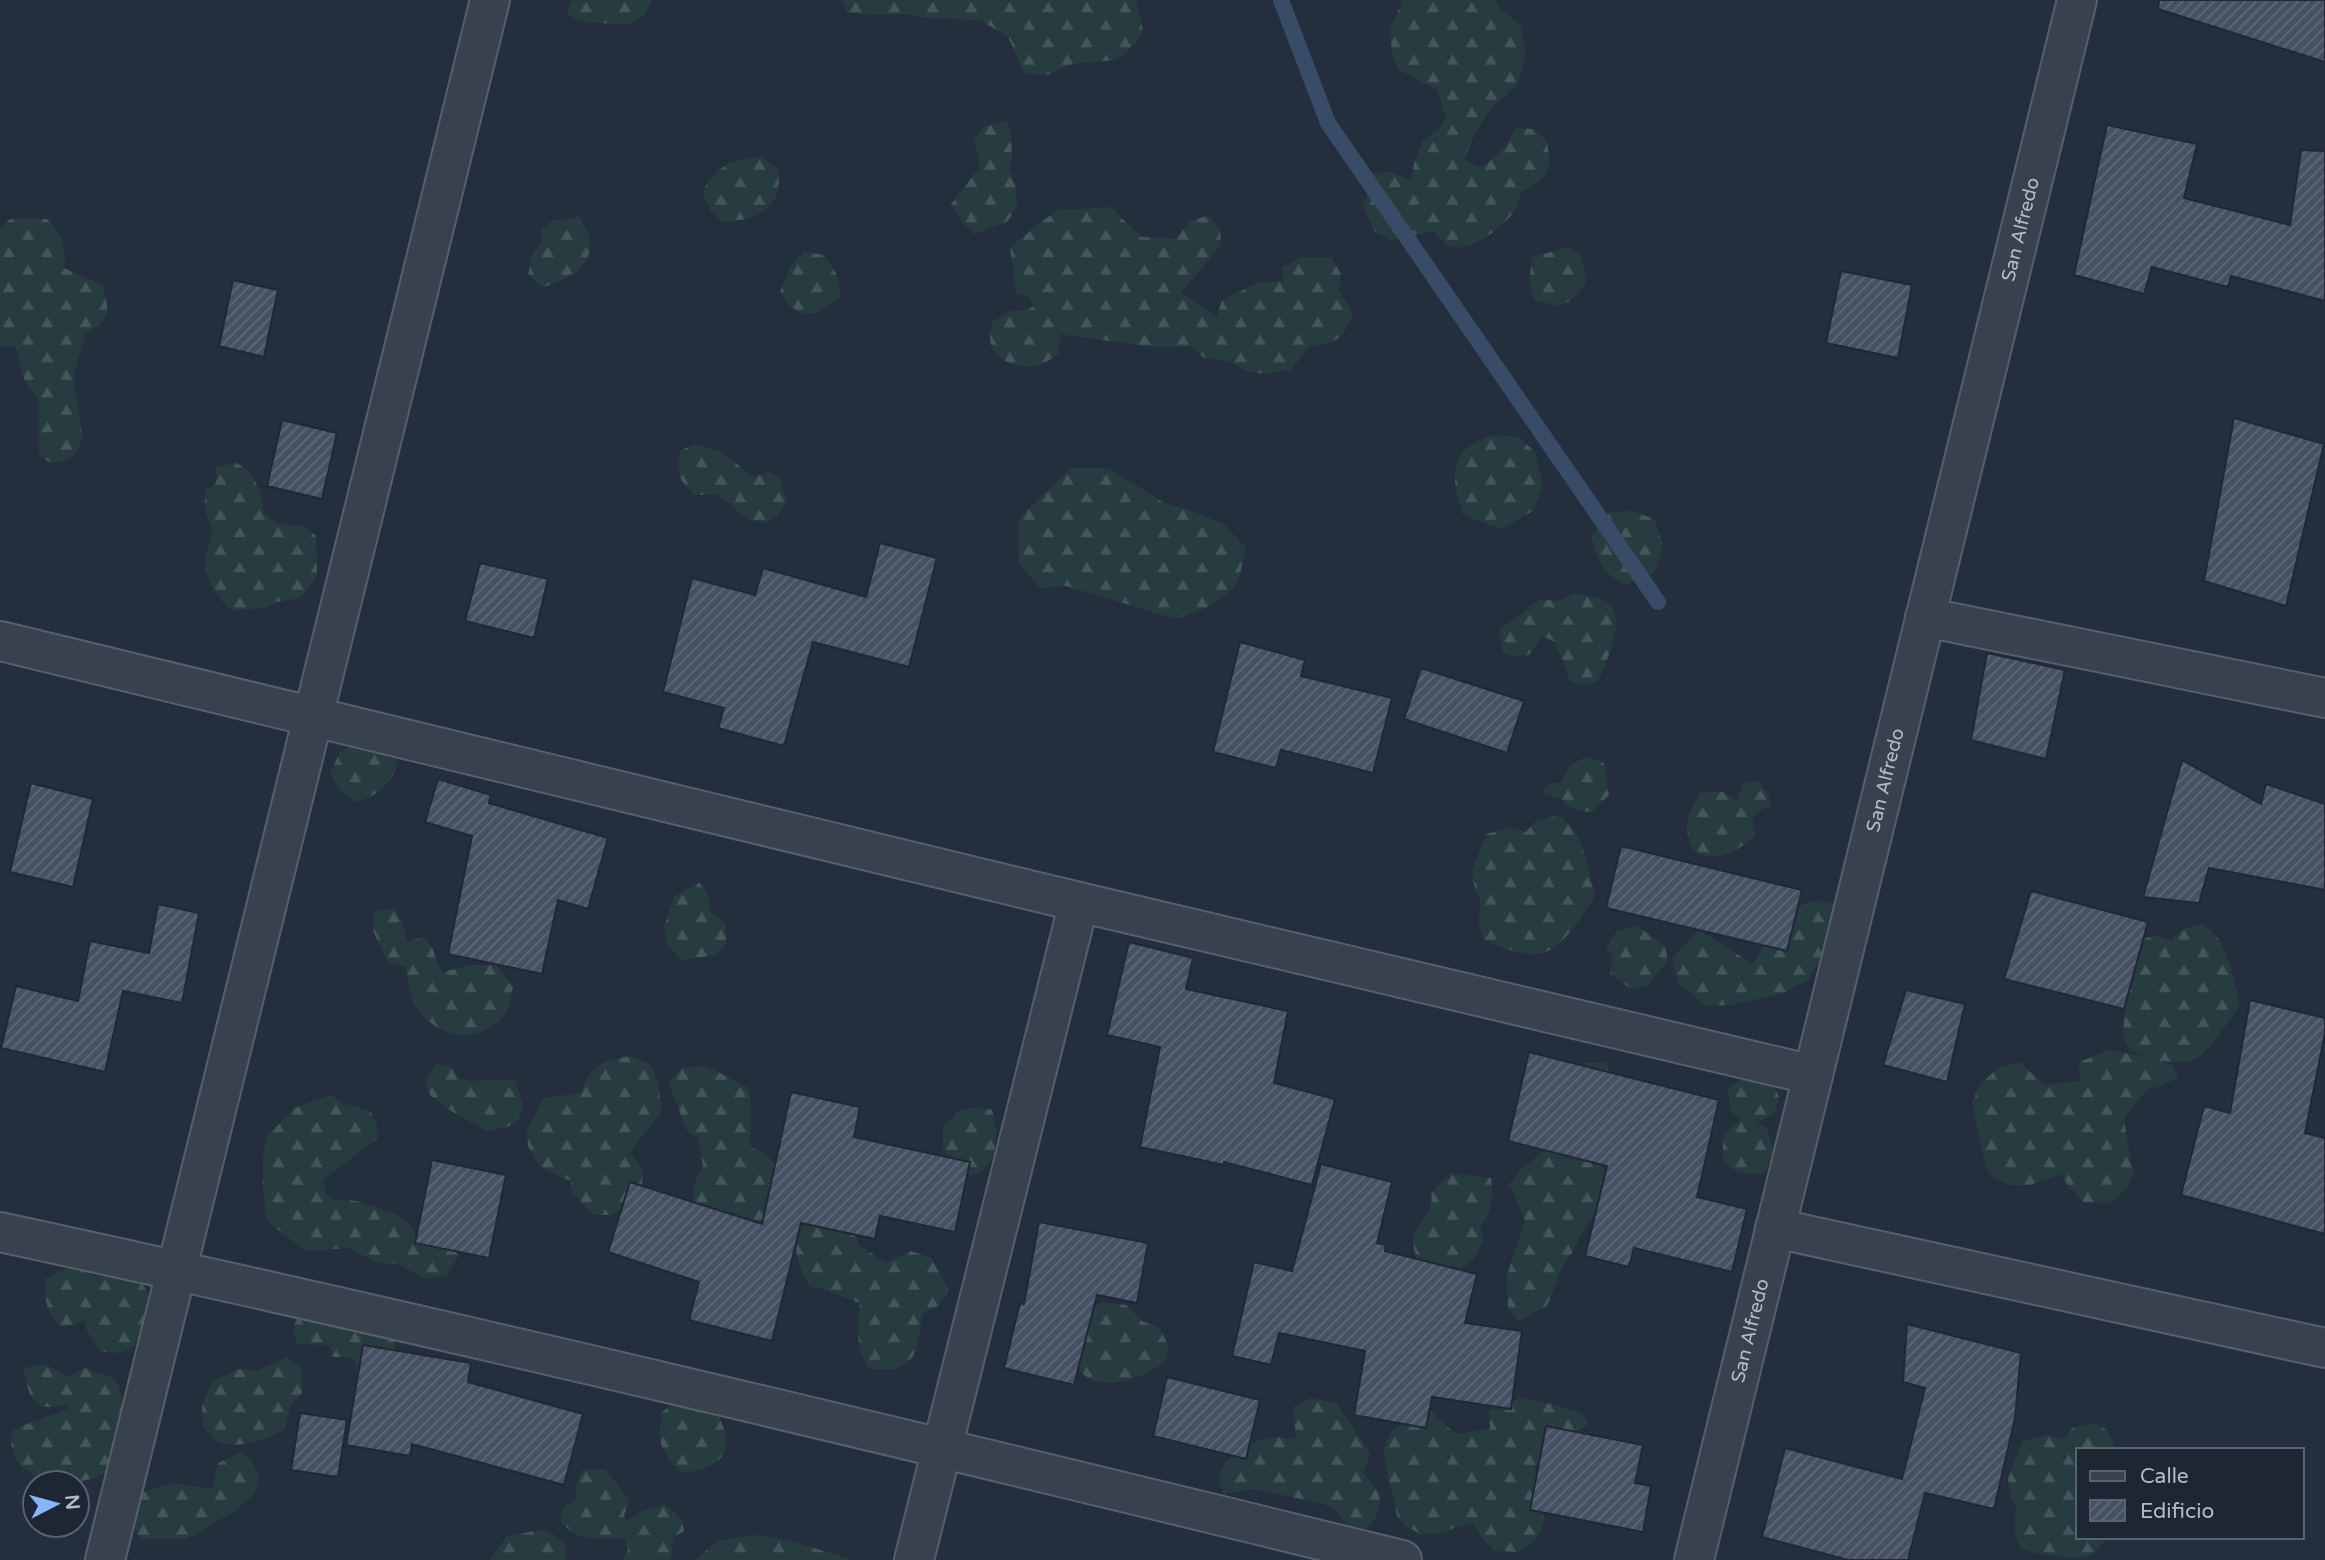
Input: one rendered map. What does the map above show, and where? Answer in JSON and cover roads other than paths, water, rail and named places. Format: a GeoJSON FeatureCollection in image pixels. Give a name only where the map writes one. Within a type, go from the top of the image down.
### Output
{"type":"FeatureCollection","features":[{"type":"Feature","properties":{"kind":"street","name":"San Alfredo"},"geometry":{"type":"LineString","coordinates":[[1694,1560],[2077,0]]}},
{"type":"Feature","properties":{"kind":"street"},"geometry":{"type":"LineString","coordinates":[[105,1560],[487,1]]}},
{"type":"Feature","properties":{"kind":"street"},"geometry":{"type":"LineString","coordinates":[[1925,617],[2325,698]]}},
{"type":"Feature","properties":{"kind":"street"},"geometry":{"type":"LineString","coordinates":[[0,641],[1079,902],[1813,1075]]}},
{"type":"Feature","properties":{"kind":"street"},"geometry":{"type":"LineString","coordinates":[[914,1560],[1079,902]]}},
{"type":"Feature","properties":{"kind":"street"},"geometry":{"type":"LineString","coordinates":[[1775,1228],[2325,1348]]}},
{"type":"Feature","properties":{"kind":"street"},"geometry":{"type":"LineString","coordinates":[[0,1232],[176,1270],[942,1447],[1402,1560]]}},
{"type":"Feature","properties":{"kind":"waterway"},"geometry":{"type":"LineString","coordinates":[[1281,0],[1328,123],[1658,602]]}}]}
